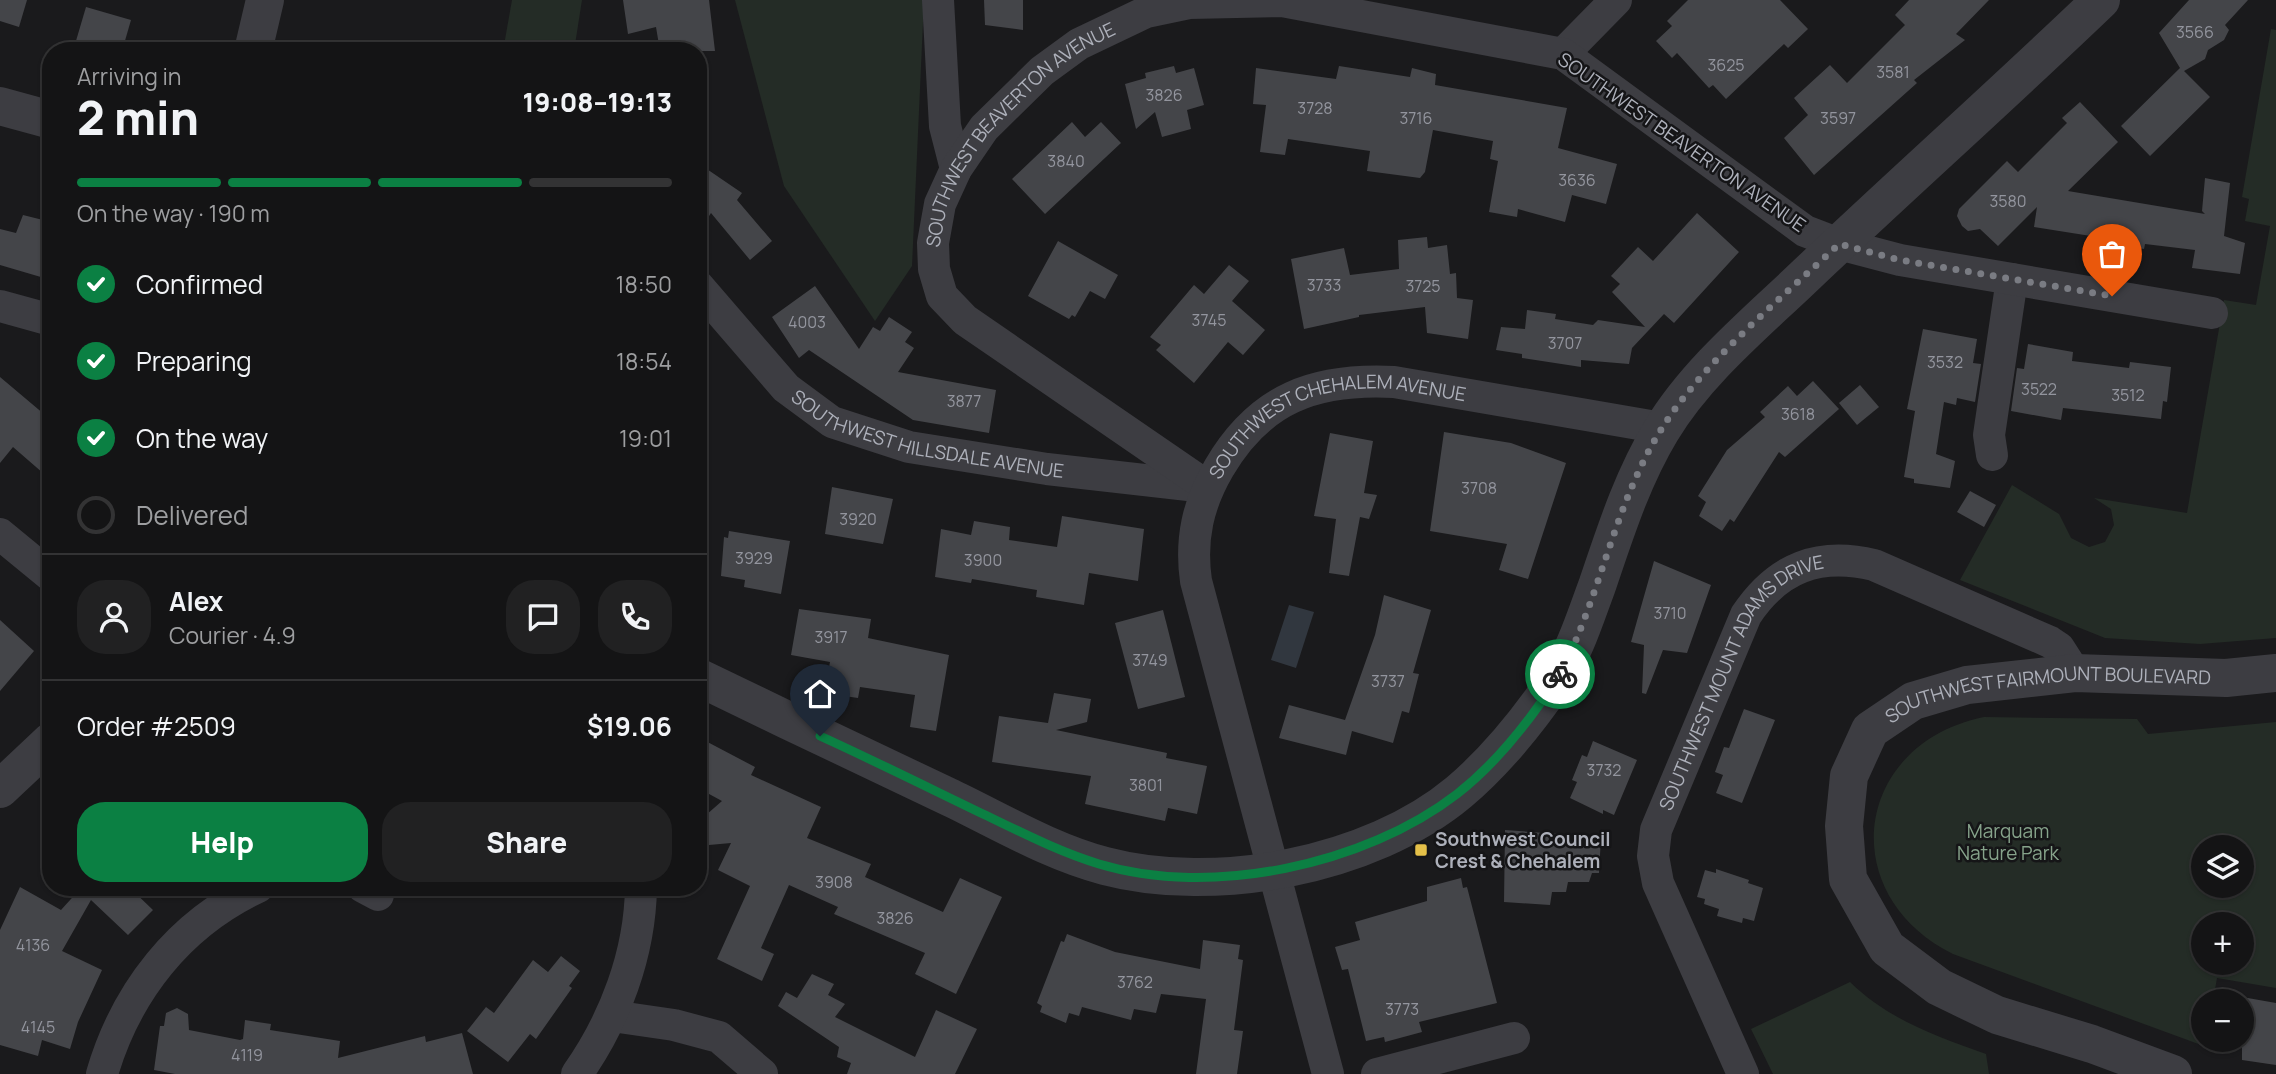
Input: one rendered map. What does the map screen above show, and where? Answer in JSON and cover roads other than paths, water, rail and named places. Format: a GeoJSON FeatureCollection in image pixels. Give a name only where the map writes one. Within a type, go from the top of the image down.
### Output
{"type":"FeatureCollection","features":[{"type":"Feature","properties":{"kind":"street"},"geometry":{"type":"LineString","coordinates":[[255,42],[265,0]]}},
{"type":"Feature","properties":{"kind":"street"},"geometry":{"type":"LineString","coordinates":[[938,0],[945,126],[956,169]]}},
{"type":"Feature","properties":{"kind":"street"},"geometry":{"type":"LineString","coordinates":[[1563,54],[1616,0]]}},
{"type":"Feature","properties":{"kind":"street"},"geometry":{"type":"LineString","coordinates":[[707,681],[1040,841],[1100,865],[1180,878],[1272,870],[1345,852],[1409,824],[1460,792],[1511,742],[1559,676],[1576,644],[1627,500],[1662,428],[1700,380],[1839,244],[2101,0]]}},
{"type":"Feature","properties":{"kind":"street","name":"SOUTHWEST BEAVERTON AVENUE"},"geometry":{"type":"LineString","coordinates":[[1208,487],[965,320],[942,296],[934,269],[933,243],[940,204],[956,169],[984,128],[1042,71],[1079,44],[1146,12],[1189,2],[1282,1],[1331,5],[1563,54],[1794,223],[1839,244],[1900,260],[2212,313]]}},
{"type":"Feature","properties":{"kind":"street"},"geometry":{"type":"LineString","coordinates":[[0,106],[42,118]]}},
{"type":"Feature","properties":{"kind":"street"},"geometry":{"type":"LineString","coordinates":[[1992,455],[1989,435],[2012,279]]}},
{"type":"Feature","properties":{"kind":"street","name":"SOUTHWEST HILLSDALE AVENUE"},"geometry":{"type":"LineString","coordinates":[[707,296],[786,388],[832,422],[909,447],[1047,470],[1208,487]]}},
{"type":"Feature","properties":{"kind":"street"},"geometry":{"type":"LineString","coordinates":[[0,306],[42,318]]}},
{"type":"Feature","properties":{"kind":"street","name":"SOUTHWEST CHEHALEM AVENUE"},"geometry":{"type":"LineString","coordinates":[[1328,1074],[1196,581],[1194,539],[1198,513],[1208,487],[1234,441],[1263,413],[1307,390],[1350,382],[1394,382],[1662,428]]}},
{"type":"Feature","properties":{"kind":"street"},"geometry":{"type":"LineString","coordinates":[[0,534],[42,569]]}},
{"type":"Feature","properties":{"kind":"street","name":"SOUTHWEST MOUNT ADAMS DRIVE"},"geometry":{"type":"LineString","coordinates":[[1743,1074],[1658,883],[1653,856],[1656,830],[1746,615],[1754,603],[1793,569],[1814,561],[1854,560],[1874,565],[2050,642],[2059,648],[2075,673]]}},
{"type":"Feature","properties":{"kind":"street","name":"SOUTHWEST FAIRMOUNT BOULEVARD"},"geometry":{"type":"LineString","coordinates":[[2173,1074],[2092,1044],[1997,1015],[1938,987],[1887,948],[1848,879],[1844,825],[1849,776],[1870,730],[1913,701],[1967,685],[2075,673],[2226,678],[2276,673]]}},
{"type":"Feature","properties":{"kind":"street"},"geometry":{"type":"LineString","coordinates":[[3,782],[42,749]]}},
{"type":"Feature","properties":{"kind":"street"},"geometry":{"type":"LineString","coordinates":[[102,1074],[119,1023],[151,971],[195,927],[244,896]]}},
{"type":"Feature","properties":{"kind":"street"},"geometry":{"type":"LineString","coordinates":[[577,1074],[612,1016],[631,958],[640,896]]}},
{"type":"Feature","properties":{"kind":"street"},"geometry":{"type":"LineString","coordinates":[[612,1016],[674,1025],[719,1037],[762,1074]]}},
{"type":"Feature","properties":{"kind":"street"},"geometry":{"type":"LineString","coordinates":[[1377,1074],[1514,1038]]}},
{"type":"Feature","properties":{"kind":"place","name":"Southwest Council Crest & Chehalem"},"geometry":{"type":"Point","coordinates":[1421,850]}},
{"type":"Feature","properties":{"kind":"park label","name":"Marquam Nature Park"},"geometry":{"type":"Point","coordinates":[2008,842]}}]}
